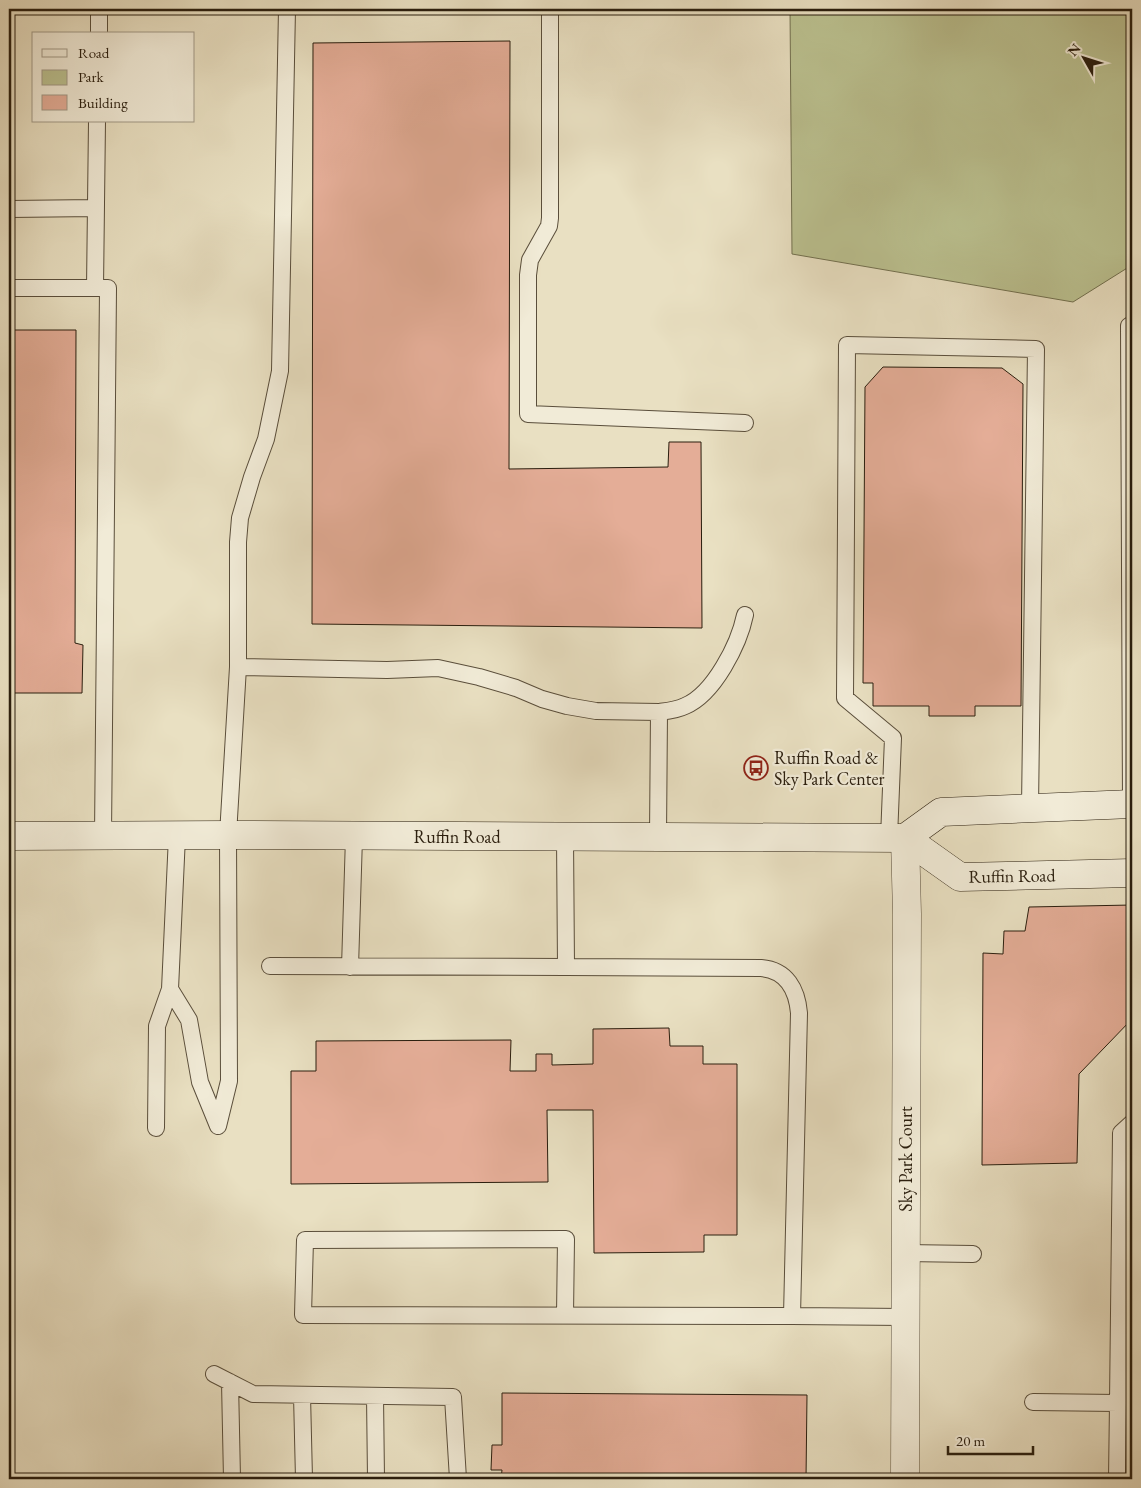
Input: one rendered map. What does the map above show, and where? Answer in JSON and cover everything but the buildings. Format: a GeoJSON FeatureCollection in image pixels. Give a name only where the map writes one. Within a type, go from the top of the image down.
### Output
{"type":"FeatureCollection","features":[{"type":"Feature","properties":{"kind":"main road"},"geometry":{"type":"LineString","coordinates":[[897,838],[942,812],[1132,804]]}},
{"type":"Feature","properties":{"kind":"main road","name":"Ruffin Road"},"geometry":{"type":"LineString","coordinates":[[9,836],[897,838],[960,877],[1132,873]]}},
{"type":"Feature","properties":{"kind":"main road","name":"Sky Park Court"},"geometry":{"type":"LineString","coordinates":[[897,838],[907,924],[905,1479]]}},
{"type":"Feature","properties":{"kind":"lane"},"geometry":{"type":"LineString","coordinates":[[99,9],[99,32]]}},
{"type":"Feature","properties":{"kind":"lane"},"geometry":{"type":"LineString","coordinates":[[170,989],[189,1020],[200,1082],[218,1126],[229,1081],[228,835],[238,667],[238,542],[240,518],[266,439],[280,371],[287,9]]}},
{"type":"Feature","properties":{"kind":"lane"},"geometry":{"type":"LineString","coordinates":[[550,9],[550,218],[549,226],[530,260],[528,275],[528,414],[745,423]]}},
{"type":"Feature","properties":{"kind":"lane"},"geometry":{"type":"LineString","coordinates":[[94,288],[97,122]]}},
{"type":"Feature","properties":{"kind":"lane"},"geometry":{"type":"LineString","coordinates":[[9,209],[96,208]]}},
{"type":"Feature","properties":{"kind":"lane"},"geometry":{"type":"LineString","coordinates":[[9,288],[108,288],[103,836]]}},
{"type":"Feature","properties":{"kind":"lane"},"geometry":{"type":"LineString","coordinates":[[1132,324],[1129,326],[1132,804]]}},
{"type":"Feature","properties":{"kind":"lane"},"geometry":{"type":"LineString","coordinates":[[897,838],[893,738],[845,698],[847,345],[1036,349],[1030,807]]}},
{"type":"Feature","properties":{"kind":"lane"},"geometry":{"type":"LineString","coordinates":[[238,667],[387,670],[438,668],[454,670],[516,688],[542,699],[567,706],[596,711],[659,712],[686,706],[709,686],[720,672],[737,643],[745,615]]}},
{"type":"Feature","properties":{"kind":"lane"},"geometry":{"type":"LineString","coordinates":[[658,837],[659,712]]}},
{"type":"Feature","properties":{"kind":"lane"},"geometry":{"type":"LineString","coordinates":[[156,1128],[157,1026],[170,989],[177,836]]}},
{"type":"Feature","properties":{"kind":"lane"},"geometry":{"type":"LineString","coordinates":[[350,967],[354,836]]}},
{"type":"Feature","properties":{"kind":"lane"},"geometry":{"type":"LineString","coordinates":[[565,837],[566,967]]}},
{"type":"Feature","properties":{"kind":"lane"},"geometry":{"type":"LineString","coordinates":[[270,966],[770,968],[784,976],[798,999],[799,1013],[792,1316]]}},
{"type":"Feature","properties":{"kind":"lane"},"geometry":{"type":"LineString","coordinates":[[1117,1479],[1122,1134],[1132,1123]]}},
{"type":"Feature","properties":{"kind":"lane"},"geometry":{"type":"LineString","coordinates":[[565,1315],[566,1239],[305,1240],[303,1315],[905,1317]]}},
{"type":"Feature","properties":{"kind":"lane"},"geometry":{"type":"LineString","coordinates":[[905,1253],[973,1254]]}},
{"type":"Feature","properties":{"kind":"lane"},"geometry":{"type":"LineString","coordinates":[[214,1374],[252,1394],[454,1397],[458,1479]]}},
{"type":"Feature","properties":{"kind":"lane"},"geometry":{"type":"LineString","coordinates":[[230,1382],[232,1479]]}},
{"type":"Feature","properties":{"kind":"lane"},"geometry":{"type":"LineString","coordinates":[[302,1395],[304,1479]]}},
{"type":"Feature","properties":{"kind":"lane"},"geometry":{"type":"LineString","coordinates":[[375,1396],[376,1479]]}},
{"type":"Feature","properties":{"kind":"lane"},"geometry":{"type":"LineString","coordinates":[[1033,1402],[1118,1403]]}},
{"type":"Feature","properties":{"kind":"green space"},"geometry":{"type":"Polygon","coordinates":[[[790,9],[1132,9],[1132,265],[1073,302],[792,254],[790,9]]]}},
{"type":"Feature","properties":{"kind":"place","name":"Ruffin Road & Sky Park Center"},"geometry":{"type":"Point","coordinates":[756,768]}}]}
